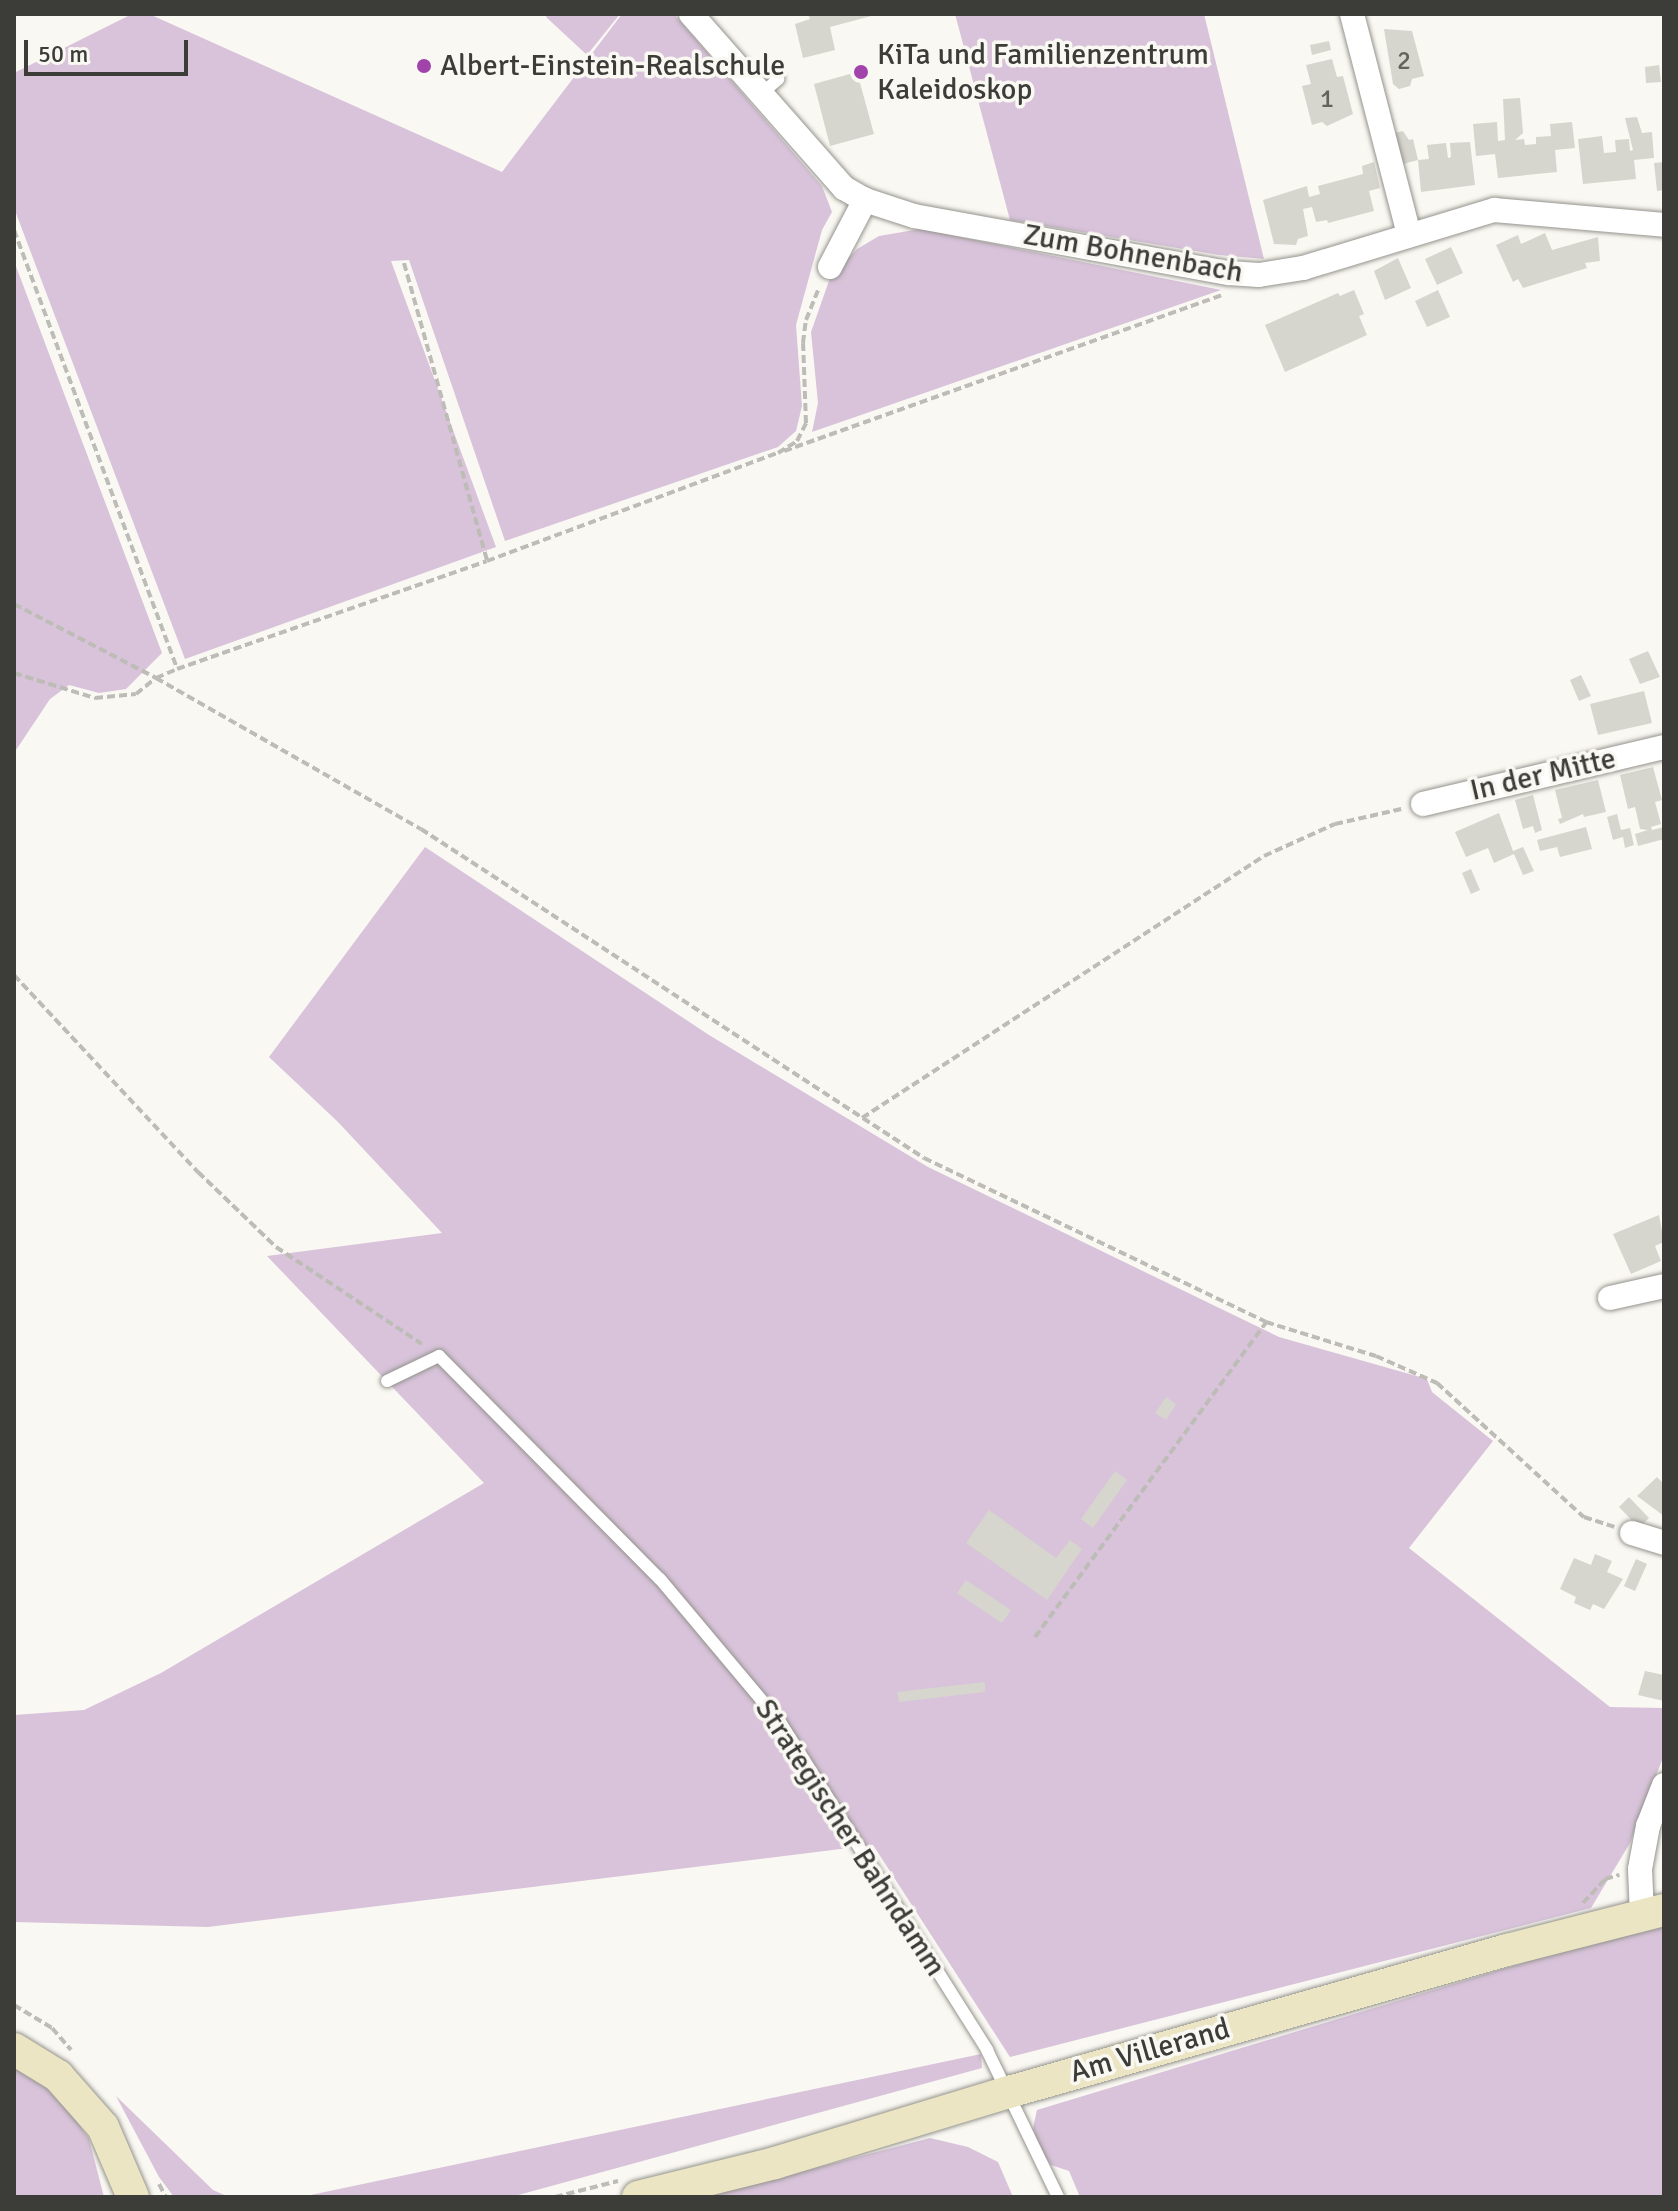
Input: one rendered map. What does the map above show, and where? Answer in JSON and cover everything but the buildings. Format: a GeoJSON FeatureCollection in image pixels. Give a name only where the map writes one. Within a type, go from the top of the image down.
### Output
{"type":"FeatureCollection","features":[{"type":"Feature","properties":{"kind":"main road","name":"Am Villerand"},"geometry":{"type":"LineString","coordinates":[[638,2197],[775,2163],[1009,2092],[1653,1912]]}},
{"type":"Feature","properties":{"kind":"main road"},"geometry":{"type":"LineString","coordinates":[[14,2049],[58,2076],[103,2127],[133,2197]]}},
{"type":"Feature","properties":{"kind":"street","name":"Zum Bohnenbach"},"geometry":{"type":"LineString","coordinates":[[691,14],[770,87],[831,176],[865,200],[914,216],[1204,269],[1259,275],[1303,268],[1494,210],[1664,225]]}},
{"type":"Feature","properties":{"kind":"street"},"geometry":{"type":"LineString","coordinates":[[1352,14],[1409,234]]}},
{"type":"Feature","properties":{"kind":"street"},"geometry":{"type":"LineString","coordinates":[[830,267],[865,200]]}},
{"type":"Feature","properties":{"kind":"street","name":"In der Mitte"},"geometry":{"type":"LineString","coordinates":[[1423,804],[1664,747]]}},
{"type":"Feature","properties":{"kind":"street"},"geometry":{"type":"LineString","coordinates":[[1610,1298],[1664,1286]]}},
{"type":"Feature","properties":{"kind":"street"},"geometry":{"type":"LineString","coordinates":[[1632,1533],[1664,1543]]}},
{"type":"Feature","properties":{"kind":"street"},"geometry":{"type":"LineString","coordinates":[[1653,1912],[1640,1869],[1648,1826],[1664,1785]]}},
{"type":"Feature","properties":{"kind":"lane"},"geometry":{"type":"LineString","coordinates":[[387,1381],[439,1356]]}},
{"type":"Feature","properties":{"kind":"lane","name":"Strategischer Bahndamm"},"geometry":{"type":"LineString","coordinates":[[439,1356],[660,1579],[780,1722],[987,2050],[1058,2197]]}},
{"type":"Feature","properties":{"kind":"path"},"geometry":{"type":"LineString","coordinates":[[14,230],[177,669]]}},
{"type":"Feature","properties":{"kind":"path"},"geometry":{"type":"LineString","coordinates":[[404,263],[487,561]]}},
{"type":"Feature","properties":{"kind":"path"},"geometry":{"type":"LineString","coordinates":[[778,453],[797,441],[806,423],[803,343],[806,320],[830,267]]}},
{"type":"Feature","properties":{"kind":"path"},"geometry":{"type":"LineString","coordinates":[[14,673],[95,698],[136,694],[156,678],[177,669],[487,561],[778,453],[1222,295]]}},
{"type":"Feature","properties":{"kind":"path"},"geometry":{"type":"LineString","coordinates":[[14,604],[156,678],[421,829],[924,1158],[1266,1322],[1376,1356],[1437,1383],[1584,1517],[1632,1533]]}},
{"type":"Feature","properties":{"kind":"path"},"geometry":{"type":"LineString","coordinates":[[862,1118],[1264,856],[1335,824],[1423,804]]}},
{"type":"Feature","properties":{"kind":"path"},"geometry":{"type":"LineString","coordinates":[[14,975],[198,1172],[276,1247],[439,1356]]}},
{"type":"Feature","properties":{"kind":"path"},"geometry":{"type":"LineString","coordinates":[[1035,1637],[1266,1322]]}},
{"type":"Feature","properties":{"kind":"shaded area"},"geometry":{"type":"Polygon","coordinates":[[[132,14],[149,14],[502,172],[622,14],[674,14],[822,186],[832,212],[822,230],[796,325],[802,406],[796,431],[778,447],[505,541],[409,260],[391,261],[496,547],[185,659],[14,208],[14,73],[132,14]]]}},
{"type":"Feature","properties":{"kind":"shaded area"},"geometry":{"type":"Polygon","coordinates":[[[548,14],[620,14],[587,55],[546,17],[548,14]]]}},
{"type":"Feature","properties":{"kind":"shaded area"},"geometry":{"type":"Polygon","coordinates":[[[955,14],[1204,14],[1264,259],[1219,255],[1010,220],[955,14]]]}},
{"type":"Feature","properties":{"kind":"shaded area"},"geometry":{"type":"Polygon","coordinates":[[[920,229],[1221,290],[812,432],[818,403],[811,332],[830,278],[857,249],[879,236],[920,229]]]}},
{"type":"Feature","properties":{"kind":"shaded area"},"geometry":{"type":"Polygon","coordinates":[[[14,261],[162,653],[126,689],[99,693],[69,685],[50,699],[14,753],[14,261]]]}},
{"type":"Feature","properties":{"kind":"shaded area"},"geometry":{"type":"Polygon","coordinates":[[[425,847],[709,1035],[928,1167],[1279,1337],[1427,1379],[1432,1392],[1493,1441],[1409,1548],[1610,1707],[1664,1708],[1664,1755],[1630,1843],[1591,1908],[1010,2057],[873,1845],[208,1927],[14,1922],[14,1715],[84,1710],[161,1673],[484,1483],[267,1256],[442,1233],[338,1122],[269,1057],[425,847]]]}},
{"type":"Feature","properties":{"kind":"shaded area"},"geometry":{"type":"Polygon","coordinates":[[[1664,1925],[1664,2197],[1080,2197],[1069,2171],[1051,2165],[1040,2151],[1033,2128],[1037,2110],[1638,1928],[1664,1925]]]}},
{"type":"Feature","properties":{"kind":"shaded area"},"geometry":{"type":"Polygon","coordinates":[[[981,2054],[982,2068],[511,2197],[301,2197],[981,2054]]]}},
{"type":"Feature","properties":{"kind":"shaded area"},"geometry":{"type":"Polygon","coordinates":[[[14,2066],[60,2097],[89,2139],[104,2197],[14,2197],[14,2066]]]}},
{"type":"Feature","properties":{"kind":"shaded area"},"geometry":{"type":"Polygon","coordinates":[[[116,2096],[213,2190],[229,2197],[174,2197],[159,2177],[116,2096]]]}},
{"type":"Feature","properties":{"kind":"shaded area"},"geometry":{"type":"Polygon","coordinates":[[[930,2138],[968,2147],[998,2162],[1013,2197],[705,2197],[930,2138]]]}},
{"type":"Feature","properties":{"kind":"place","name":"Albert-Einstein-Realschule"},"geometry":{"type":"Point","coordinates":[424,66]}},
{"type":"Feature","properties":{"kind":"place","name":"KiTa und Familienzentrum Kaleidoskop"},"geometry":{"type":"Point","coordinates":[861,72]}}]}
